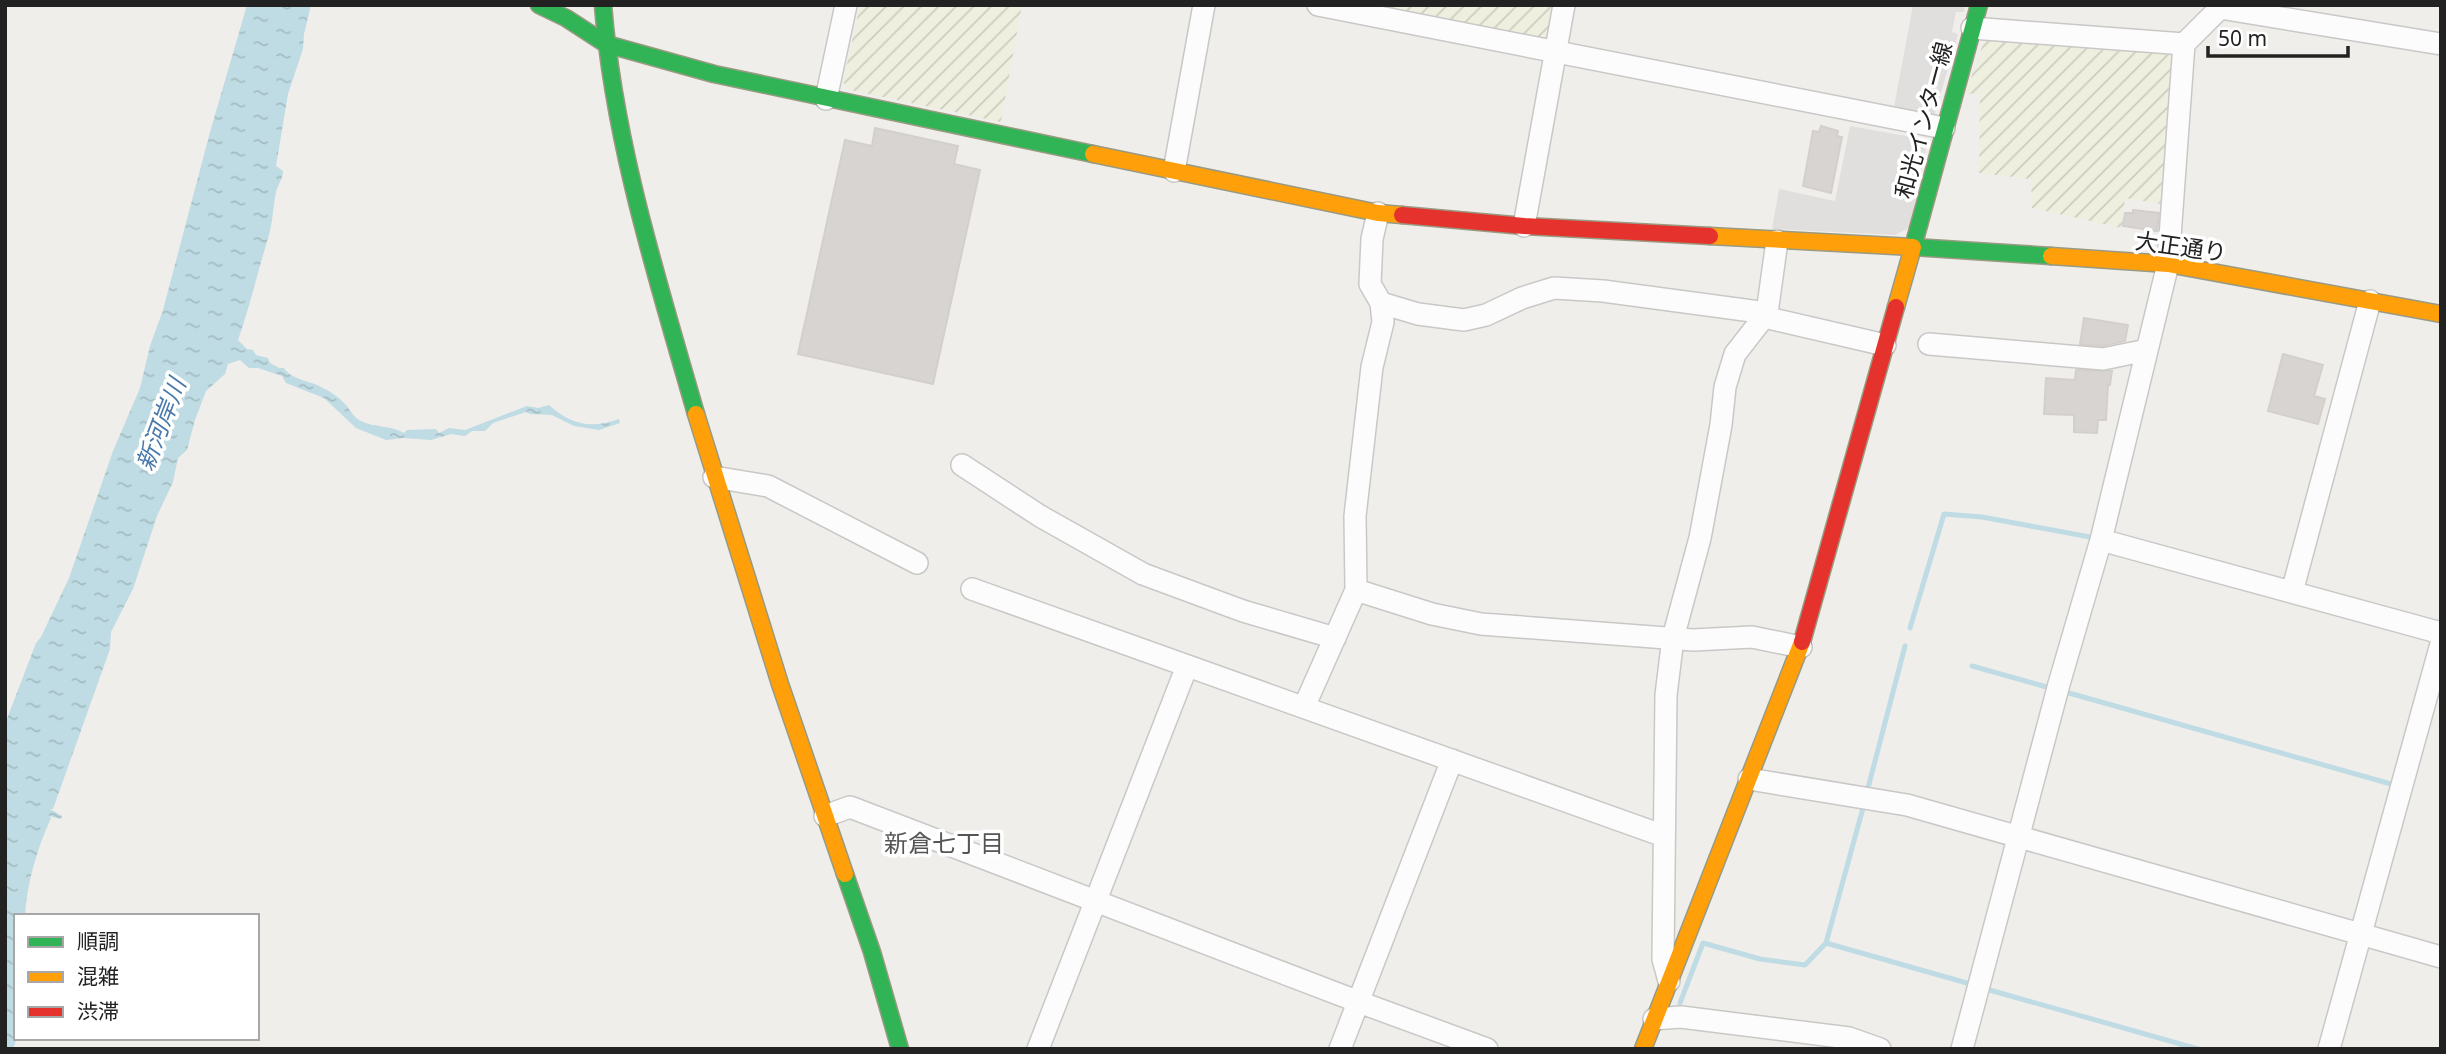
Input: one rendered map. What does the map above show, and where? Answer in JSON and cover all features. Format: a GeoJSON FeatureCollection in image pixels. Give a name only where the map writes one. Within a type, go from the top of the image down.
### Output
{"type":"FeatureCollection","features":[{"type":"Feature","properties":{"kind":"street","name":"大正通り"},"geometry":{"type":"LineString","coordinates":[[540,5],[606,44],[677,64],[825,99],[1377,213],[1524,226],[2168,264],[2441,314]]}},
{"type":"Feature","properties":{"kind":"street"},"geometry":{"type":"LineString","coordinates":[[603,5],[606,44],[626,154],[645,234],[714,477],[780,684],[872,952],[900,1049]]}},
{"type":"Feature","properties":{"kind":"street"},"geometry":{"type":"LineString","coordinates":[[825,99],[846,5]]}},
{"type":"Feature","properties":{"kind":"street"},"geometry":{"type":"LineString","coordinates":[[1174,172],[1204,5]]}},
{"type":"Feature","properties":{"kind":"street"},"geometry":{"type":"LineString","coordinates":[[1318,5],[1944,128]]}},
{"type":"Feature","properties":{"kind":"street"},"geometry":{"type":"LineString","coordinates":[[1524,226],[1564,5]]}},
{"type":"Feature","properties":{"kind":"street","name":"和光インター線"},"geometry":{"type":"LineString","coordinates":[[1643,1049],[1801,647],[1979,5]]}},
{"type":"Feature","properties":{"kind":"street"},"geometry":{"type":"LineString","coordinates":[[1962,1049],[2059,684],[2101,540],[2168,264],[2183,44],[2220,8],[2441,44]]}},
{"type":"Feature","properties":{"kind":"street"},"geometry":{"type":"LineString","coordinates":[[1972,28],[2183,44]]}},
{"type":"Feature","properties":{"kind":"street"},"geometry":{"type":"LineString","coordinates":[[1304,707],[1356,590],[1354,516],[1372,367],[1383,322],[1381,303],[1370,284],[1372,239],[1377,213]]}},
{"type":"Feature","properties":{"kind":"street"},"geometry":{"type":"LineString","coordinates":[[1669,982],[1663,959],[1664,836],[1666,695],[1673,638],[1700,538],[1721,425],[1725,387],[1735,354],[1765,315],[1777,241]]}},
{"type":"Feature","properties":{"kind":"street"},"geometry":{"type":"LineString","coordinates":[[1381,303],[1418,314],[1464,320],[1486,315],[1522,298],[1554,288],[1603,291],[1765,315],[1885,345]]}},
{"type":"Feature","properties":{"kind":"street"},"geometry":{"type":"LineString","coordinates":[[2292,593],[2370,301]]}},
{"type":"Feature","properties":{"kind":"street"},"geometry":{"type":"LineString","coordinates":[[1929,344],[2103,359],[2147,350]]}},
{"type":"Feature","properties":{"kind":"street"},"geometry":{"type":"LineString","coordinates":[[962,465],[1040,516],[1143,575],[1243,611],[1335,638]]}},
{"type":"Feature","properties":{"kind":"street"},"geometry":{"type":"LineString","coordinates":[[714,477],[768,486],[917,563]]}},
{"type":"Feature","properties":{"kind":"street"},"geometry":{"type":"LineString","coordinates":[[2101,540],[2441,633]]}},
{"type":"Feature","properties":{"kind":"street"},"geometry":{"type":"LineString","coordinates":[[972,590],[1664,836]]}},
{"type":"Feature","properties":{"kind":"street"},"geometry":{"type":"LineString","coordinates":[[1356,590],[1432,614],[1481,624],[1693,640],[1752,637],[1801,647]]}},
{"type":"Feature","properties":{"kind":"street"},"geometry":{"type":"LineString","coordinates":[[2329,1049],[2440,651]]}},
{"type":"Feature","properties":{"kind":"street"},"geometry":{"type":"LineString","coordinates":[[1038,1049],[1187,666]]}},
{"type":"Feature","properties":{"kind":"street"},"geometry":{"type":"LineString","coordinates":[[1340,1049],[1452,760]]}},
{"type":"Feature","properties":{"kind":"street"},"geometry":{"type":"LineString","coordinates":[[1749,779],[1907,806],[2441,957]]}},
{"type":"Feature","properties":{"kind":"street"},"geometry":{"type":"LineString","coordinates":[[825,816],[850,807],[1487,1049]]}},
{"type":"Feature","properties":{"kind":"street"},"geometry":{"type":"LineString","coordinates":[[1654,1019],[1681,1017],[1849,1038],[1880,1049]]}},
{"type":"Feature","properties":{"kind":"green space"},"geometry":{"type":"Polygon","coordinates":[[[860,5],[1022,5],[1001,122],[850,90],[843,82],[860,5]]]}},
{"type":"Feature","properties":{"kind":"green space"},"geometry":{"type":"Polygon","coordinates":[[[1364,5],[1557,5],[1551,37],[1545,41],[1364,5]]]}},
{"type":"Feature","properties":{"kind":"green space"},"geometry":{"type":"Polygon","coordinates":[[[1986,36],[2175,53],[2162,204],[2125,198],[2122,228],[2032,208],[2031,179],[1979,173],[1980,93],[1965,94],[1986,36]]]}},
{"type":"Feature","properties":{"kind":"shaded area"},"geometry":{"type":"Polygon","coordinates":[[[1913,5],[1965,5],[1964,12],[1956,12],[1952,32],[1958,34],[1934,117],[1894,107],[1913,5]]]}},
{"type":"Feature","properties":{"kind":"shaded area"},"geometry":{"type":"Polygon","coordinates":[[[1850,126],[1928,140],[1909,228],[1895,235],[1772,229],[1779,189],[1835,201],[1850,126]]]}},
{"type":"Feature","properties":{"kind":"water","name":"新河岸川"},"geometry":{"type":"Polygon","coordinates":[[[247,5],[311,5],[303,49],[288,94],[276,166],[283,174],[276,192],[269,235],[238,340],[256,355],[268,358],[270,363],[332,393],[361,421],[404,433],[407,430],[436,429],[439,433],[449,428],[465,430],[527,406],[538,408],[549,405],[565,417],[582,423],[599,424],[619,419],[620,423],[599,430],[574,426],[552,415],[526,412],[493,423],[485,431],[472,431],[465,436],[451,434],[431,440],[386,440],[356,428],[324,398],[286,383],[282,376],[258,368],[249,368],[240,360],[228,364],[225,374],[206,391],[187,450],[178,458],[173,482],[157,516],[133,589],[111,632],[110,649],[53,809],[50,809],[62,816],[61,819],[49,816],[51,818],[30,878],[25,914],[14,914],[14,1040],[16,1040],[13,1049],[5,1049],[5,724],[36,643],[69,578],[113,451],[140,388],[247,5]]]}},
{"type":"Feature","properties":{"kind":"building"},"geometry":{"type":"Polygon","coordinates":[[[1821,126],[1838,131],[1837,136],[1842,137],[1831,193],[1803,186],[1813,131],[1819,132],[1821,126]]]}},
{"type":"Feature","properties":{"kind":"building"},"geometry":{"type":"Polygon","coordinates":[[[875,128],[958,146],[954,164],[980,170],[933,384],[798,354],[845,140],[872,146],[875,128]]]}},
{"type":"Feature","properties":{"kind":"building"},"geometry":{"type":"Polygon","coordinates":[[[2133,210],[2159,213],[2157,231],[2123,226],[2125,213],[2133,213],[2133,210]]]}},
{"type":"Feature","properties":{"kind":"building"},"geometry":{"type":"Polygon","coordinates":[[[2084,318],[2128,325],[2125,341],[2102,346],[2080,344],[2084,318]]]}},
{"type":"Feature","properties":{"kind":"building"},"geometry":{"type":"Polygon","coordinates":[[[2283,354],[2323,365],[2314,396],[2325,399],[2318,424],[2268,411],[2283,354]]]}},
{"type":"Feature","properties":{"kind":"building"},"geometry":{"type":"Polygon","coordinates":[[[2076,370],[2112,371],[2108,385],[2106,420],[2098,420],[2097,433],[2074,432],[2074,415],[2044,414],[2046,378],[2075,380],[2076,370]]]}},
{"type":"Feature","properties":{"kind":"waterway"},"geometry":{"type":"LineString","coordinates":[[1910,628],[1944,514],[1982,517],[2090,537]]}},
{"type":"Feature","properties":{"kind":"waterway"},"geometry":{"type":"LineString","coordinates":[[1867,792],[1905,646]]}},
{"type":"Feature","properties":{"kind":"waterway"},"geometry":{"type":"LineString","coordinates":[[1972,666],[2047,687]]}},
{"type":"Feature","properties":{"kind":"waterway"},"geometry":{"type":"LineString","coordinates":[[2069,693],[2391,784]]}},
{"type":"Feature","properties":{"kind":"waterway"},"geometry":{"type":"LineString","coordinates":[[1680,1003],[1703,943],[1760,959],[1805,965],[1826,943],[1863,808]]}},
{"type":"Feature","properties":{"kind":"waterway"},"geometry":{"type":"LineString","coordinates":[[1826,943],[1967,983]]}},
{"type":"Feature","properties":{"kind":"waterway"},"geometry":{"type":"LineString","coordinates":[[1986,989],[2198,1049]]}},
{"type":"Feature","properties":{"kind":"traffic: fast"},"geometry":{"type":"LineString","coordinates":[[539,5],[566,18],[606,44],[714,74],[1093,154]]}},
{"type":"Feature","properties":{"kind":"traffic: fast"},"geometry":{"type":"LineString","coordinates":[[603,5],[627,160],[696,414]]}},
{"type":"Feature","properties":{"kind":"traffic: fast"},"geometry":{"type":"LineString","coordinates":[[1979,5],[1913,247],[2051,256]]}},
{"type":"Feature","properties":{"kind":"traffic: fast"},"geometry":{"type":"LineString","coordinates":[[845,874],[872,952],[900,1049]]}},
{"type":"Feature","properties":{"kind":"traffic: slow"},"geometry":{"type":"LineString","coordinates":[[1093,154],[1378,213],[1402,215]]}},
{"type":"Feature","properties":{"kind":"traffic: slow"},"geometry":{"type":"LineString","coordinates":[[1710,236],[1913,247],[1896,307]]}},
{"type":"Feature","properties":{"kind":"traffic: slow"},"geometry":{"type":"LineString","coordinates":[[2051,256],[2168,264],[2441,314]]}},
{"type":"Feature","properties":{"kind":"traffic: slow"},"geometry":{"type":"LineString","coordinates":[[696,414],[780,684],[845,874]]}},
{"type":"Feature","properties":{"kind":"traffic: slow"},"geometry":{"type":"LineString","coordinates":[[1643,1049],[1802,642]]}},
{"type":"Feature","properties":{"kind":"traffic: jam"},"geometry":{"type":"LineString","coordinates":[[1402,215],[1524,226],[1710,236]]}},
{"type":"Feature","properties":{"kind":"traffic: jam"},"geometry":{"type":"LineString","coordinates":[[1802,642],[1896,307]]}},
{"type":"Feature","properties":{"kind":"district","name":"新倉七丁目"},"geometry":{"type":"Point","coordinates":[944,842]}}]}
